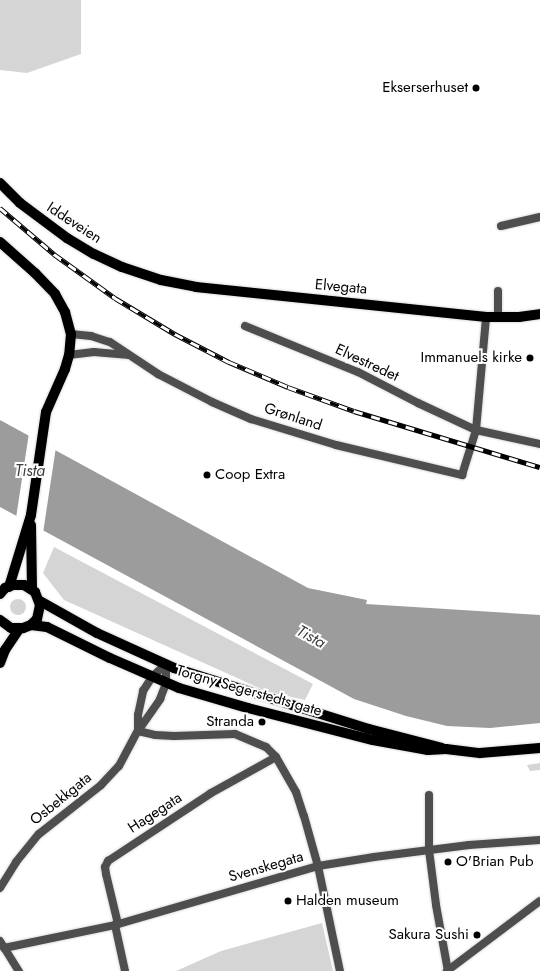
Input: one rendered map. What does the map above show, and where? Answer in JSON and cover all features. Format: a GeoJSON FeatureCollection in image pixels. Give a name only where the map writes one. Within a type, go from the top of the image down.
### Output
{"type":"FeatureCollection","features":[{"type":"Feature","properties":{"kind":"main road","name":"Iddeveien"},"geometry":{"type":"LineString","coordinates":[[0,183],[20,203],[67,238],[94,254],[141,274]]}},
{"type":"Feature","properties":{"kind":"main road"},"geometry":{"type":"LineString","coordinates":[[0,242],[42,279],[55,294],[65,312],[71,334],[69,354],[61,381],[48,407],[44,423],[30,515],[28,538],[32,589],[40,601],[39,615],[31,625],[19,629],[6,626],[0,620]]}},
{"type":"Feature","properties":{"kind":"main road","name":"Elvegata"},"geometry":{"type":"LineString","coordinates":[[141,274],[161,280],[196,287],[486,317],[540,314]]}},
{"type":"Feature","properties":{"kind":"main road"},"geometry":{"type":"LineString","coordinates":[[0,594],[9,586],[28,538]]}},
{"type":"Feature","properties":{"kind":"main road"},"geometry":{"type":"LineString","coordinates":[[9,586],[21,584],[32,589]]}},
{"type":"Feature","properties":{"kind":"main road","name":"Torgny Segerstedts gate"},"geometry":{"type":"LineString","coordinates":[[40,601],[97,633],[166,664],[208,679],[308,708],[369,729],[446,749]]}},
{"type":"Feature","properties":{"kind":"main road","name":"Torgny Segerstedts gate"},"geometry":{"type":"LineString","coordinates":[[31,625],[48,627],[152,677],[179,688],[248,708],[373,740],[428,750],[446,749],[480,752],[540,748]]}},
{"type":"Feature","properties":{"kind":"main road"},"geometry":{"type":"LineString","coordinates":[[0,662],[5,650],[19,629]]}},
{"type":"Feature","properties":{"kind":"street"},"geometry":{"type":"LineString","coordinates":[[501,226],[540,217]]}},
{"type":"Feature","properties":{"kind":"street"},"geometry":{"type":"LineString","coordinates":[[498,291],[498,317]]}},
{"type":"Feature","properties":{"kind":"street"},"geometry":{"type":"LineString","coordinates":[[476,430],[486,317]]}},
{"type":"Feature","properties":{"kind":"street","name":"Elvestredet"},"geometry":{"type":"LineString","coordinates":[[244,326],[358,372],[418,403],[476,430],[540,444]]}},
{"type":"Feature","properties":{"kind":"street","name":"Grønland"},"geometry":{"type":"LineString","coordinates":[[71,334],[101,338],[110,342],[128,355],[212,402],[251,418],[336,445],[462,475],[476,430]]}},
{"type":"Feature","properties":{"kind":"street","name":"Grønland"},"geometry":{"type":"LineString","coordinates":[[69,354],[94,352],[128,355]]}},
{"type":"Feature","properties":{"kind":"street","name":"Osbekkgata"},"geometry":{"type":"LineString","coordinates":[[138,731],[138,715],[143,691],[152,677],[166,664]]}},
{"type":"Feature","properties":{"kind":"street","name":"Osbekkgata"},"geometry":{"type":"LineString","coordinates":[[0,888],[16,862],[39,834],[102,785],[119,766],[138,731],[160,699],[166,683],[166,664]]}},
{"type":"Feature","properties":{"kind":"street"},"geometry":{"type":"LineString","coordinates":[[138,731],[155,735],[174,736],[234,734],[266,747],[276,757],[296,792],[318,866],[340,971]]}},
{"type":"Feature","properties":{"kind":"street","name":"Hagegata"},"geometry":{"type":"LineString","coordinates":[[125,971],[106,874],[105,866],[108,861],[211,793],[276,757]]}},
{"type":"Feature","properties":{"kind":"street"},"geometry":{"type":"LineString","coordinates":[[430,795],[429,850],[436,905],[448,971],[540,901]]}},
{"type":"Feature","properties":{"kind":"street","name":"Svenskegata"},"geometry":{"type":"LineString","coordinates":[[2,944],[116,925],[318,866],[429,850],[540,840]]}},
{"type":"Feature","properties":{"kind":"street"},"geometry":{"type":"LineString","coordinates":[[2,944],[19,971]]}},
{"type":"Feature","properties":{"kind":"shaded area"},"geometry":{"type":"Polygon","coordinates":[[[0,0],[81,0],[81,54],[27,73],[0,70],[0,0]]]}},
{"type":"Feature","properties":{"kind":"shaded area"},"geometry":{"type":"Polygon","coordinates":[[[54,547],[313,684],[305,700],[266,691],[64,600],[43,573],[54,547]]]}},
{"type":"Feature","properties":{"kind":"shaded area"},"geometry":{"type":"Polygon","coordinates":[[[18,599],[25,604],[26,607],[21,614],[18,615],[11,610],[10,607],[15,600],[18,599]]]}},
{"type":"Feature","properties":{"kind":"shaded area"},"geometry":{"type":"Polygon","coordinates":[[[540,763],[540,770],[530,771],[527,765],[540,763]]]}},
{"type":"Feature","properties":{"kind":"shaded area"},"geometry":{"type":"Polygon","coordinates":[[[322,923],[333,971],[176,971],[221,951],[322,923]]]}},
{"type":"Feature","properties":{"kind":"water","name":"Tista"},"geometry":{"type":"Polygon","coordinates":[[[0,420],[308,588],[367,600],[366,604],[540,615],[540,723],[490,728],[447,726],[406,716],[354,699],[0,507],[0,420]]]}},
{"type":"Feature","properties":{"kind":"pier"},"geometry":{"type":"Polygon","coordinates":[[[29,433],[56,447],[43,533],[16,518],[29,433]]]}},
{"type":"Feature","properties":{"kind":"railway"},"geometry":{"type":"LineString","coordinates":[[0,208],[54,254],[115,298],[175,334],[229,362],[288,387],[354,411],[540,467]]}},
{"type":"Feature","properties":{"kind":"place","name":"Ekserserhuset"},"geometry":{"type":"Point","coordinates":[476,88]}},
{"type":"Feature","properties":{"kind":"place","name":"Immanuels kirke"},"geometry":{"type":"Point","coordinates":[530,358]}},
{"type":"Feature","properties":{"kind":"place","name":"Coop Extra"},"geometry":{"type":"Point","coordinates":[207,475]}},
{"type":"Feature","properties":{"kind":"place","name":"Stranda"},"geometry":{"type":"Point","coordinates":[262,722]}},
{"type":"Feature","properties":{"kind":"place","name":"O'Brian Pub"},"geometry":{"type":"Point","coordinates":[448,862]}},
{"type":"Feature","properties":{"kind":"place","name":"Halden museum"},"geometry":{"type":"Point","coordinates":[288,901]}},
{"type":"Feature","properties":{"kind":"place","name":"Sakura Sushi"},"geometry":{"type":"Point","coordinates":[477,935]}}]}
